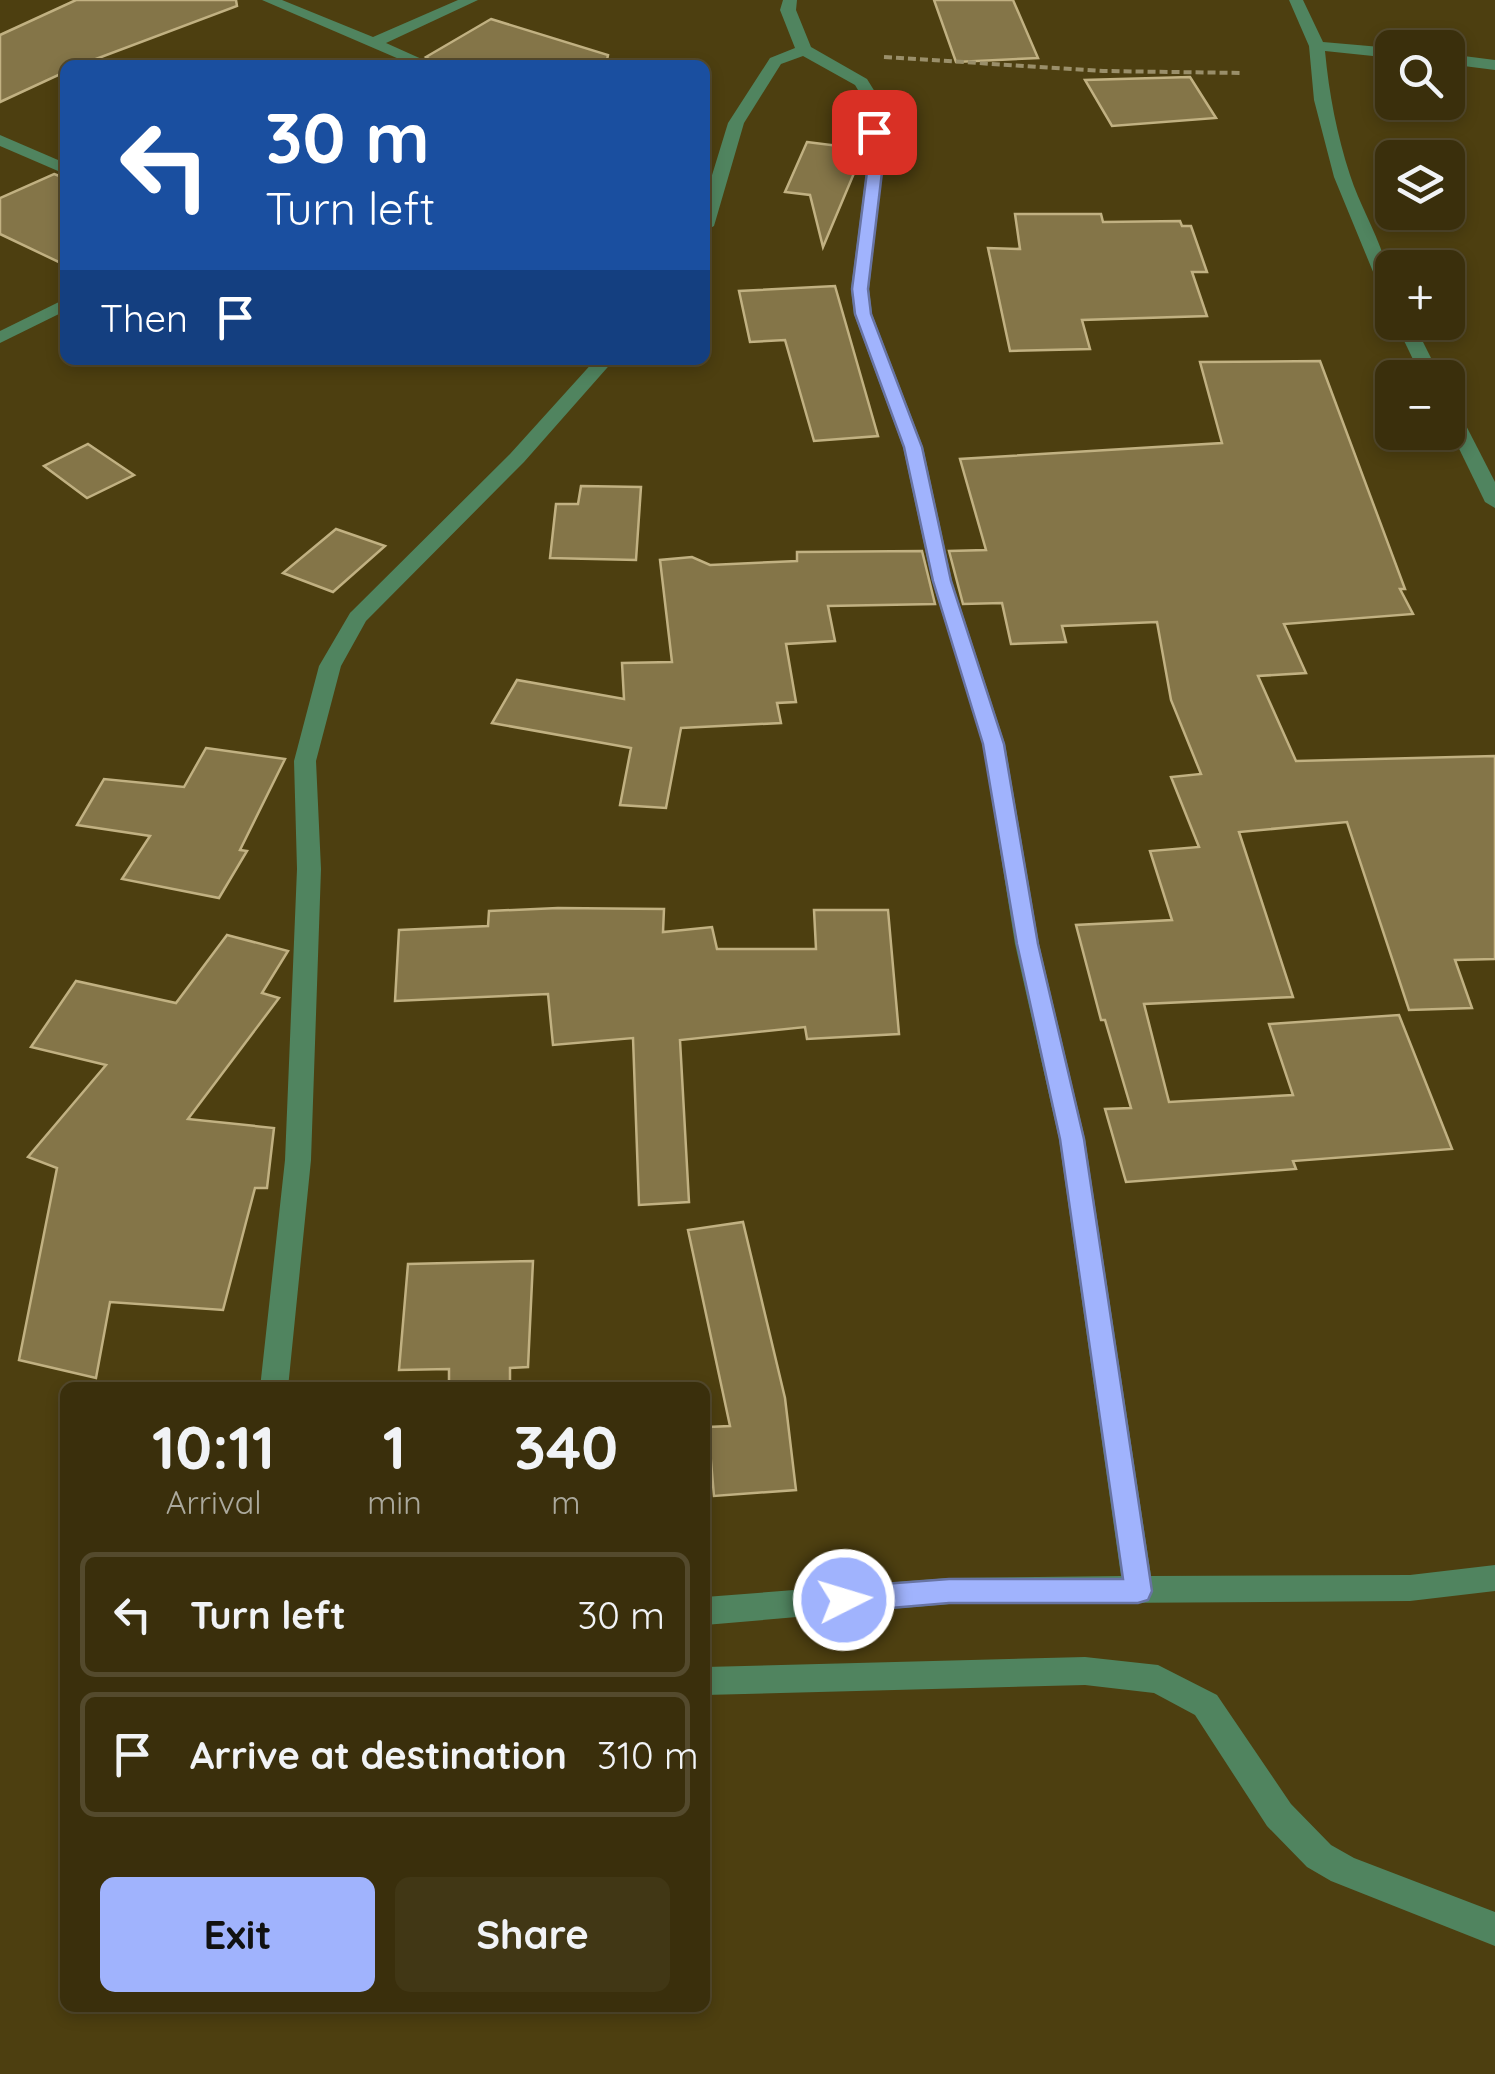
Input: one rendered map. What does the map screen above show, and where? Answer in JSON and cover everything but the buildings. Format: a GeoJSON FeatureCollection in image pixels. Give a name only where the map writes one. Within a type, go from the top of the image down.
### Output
{"type":"FeatureCollection","features":[{"type":"Feature","properties":{"kind":"street"},"geometry":{"type":"LineString","coordinates":[[269,0],[417,60]]}},
{"type":"Feature","properties":{"kind":"street"},"geometry":{"type":"LineString","coordinates":[[377,41],[471,0]]}},
{"type":"Feature","properties":{"kind":"street"},"geometry":{"type":"LineString","coordinates":[[790,0],[788,10],[804,50],[861,82],[872,100],[875,164],[860,289],[863,314],[913,447],[942,581],[994,744],[1028,944],[1072,1139],[1138,1591]]}},
{"type":"Feature","properties":{"kind":"street"},"geometry":{"type":"LineString","coordinates":[[1296,0],[1317,46],[1322,100],[1342,177],[1375,256]]}},
{"type":"Feature","properties":{"kind":"street"},"geometry":{"type":"LineString","coordinates":[[1317,46],[1375,51]]}},
{"type":"Feature","properties":{"kind":"street"},"geometry":{"type":"LineString","coordinates":[[710,209],[736,122],[775,61],[804,50]]}},
{"type":"Feature","properties":{"kind":"street"},"geometry":{"type":"LineString","coordinates":[[1465,61],[1495,65]]}},
{"type":"Feature","properties":{"kind":"street"},"geometry":{"type":"LineString","coordinates":[[0,140],[60,168]]}},
{"type":"Feature","properties":{"kind":"street"},"geometry":{"type":"LineString","coordinates":[[0,338],[60,307]]}},
{"type":"Feature","properties":{"kind":"street"},"geometry":{"type":"LineString","coordinates":[[275,1382],[298,1160],[309,868],[304,762],[330,666],[358,618],[517,458],[601,365]]}},
{"type":"Feature","properties":{"kind":"street"},"geometry":{"type":"LineString","coordinates":[[1465,442],[1495,502]]}},
{"type":"Feature","properties":{"kind":"street"},"geometry":{"type":"LineString","coordinates":[[710,1611],[949,1591],[1410,1588],[1495,1578]]}},
{"type":"Feature","properties":{"kind":"street"},"geometry":{"type":"LineString","coordinates":[[710,1681],[1086,1672],[1158,1680],[1206,1705],[1279,1815],[1319,1856],[1344,1870],[1495,1928]]}},
{"type":"Feature","properties":{"kind":"path"},"geometry":{"type":"LineString","coordinates":[[878,56],[1103,70],[1243,73]]}},
{"type":"Feature","properties":{"kind":"route"},"geometry":{"type":"LineString","coordinates":[[844,1600],[949,1591],[1138,1591],[1109,1370],[1072,1139],[1028,944],[994,744],[942,581],[913,447],[863,314],[860,289],[875,164],[874,132]]}}]}
